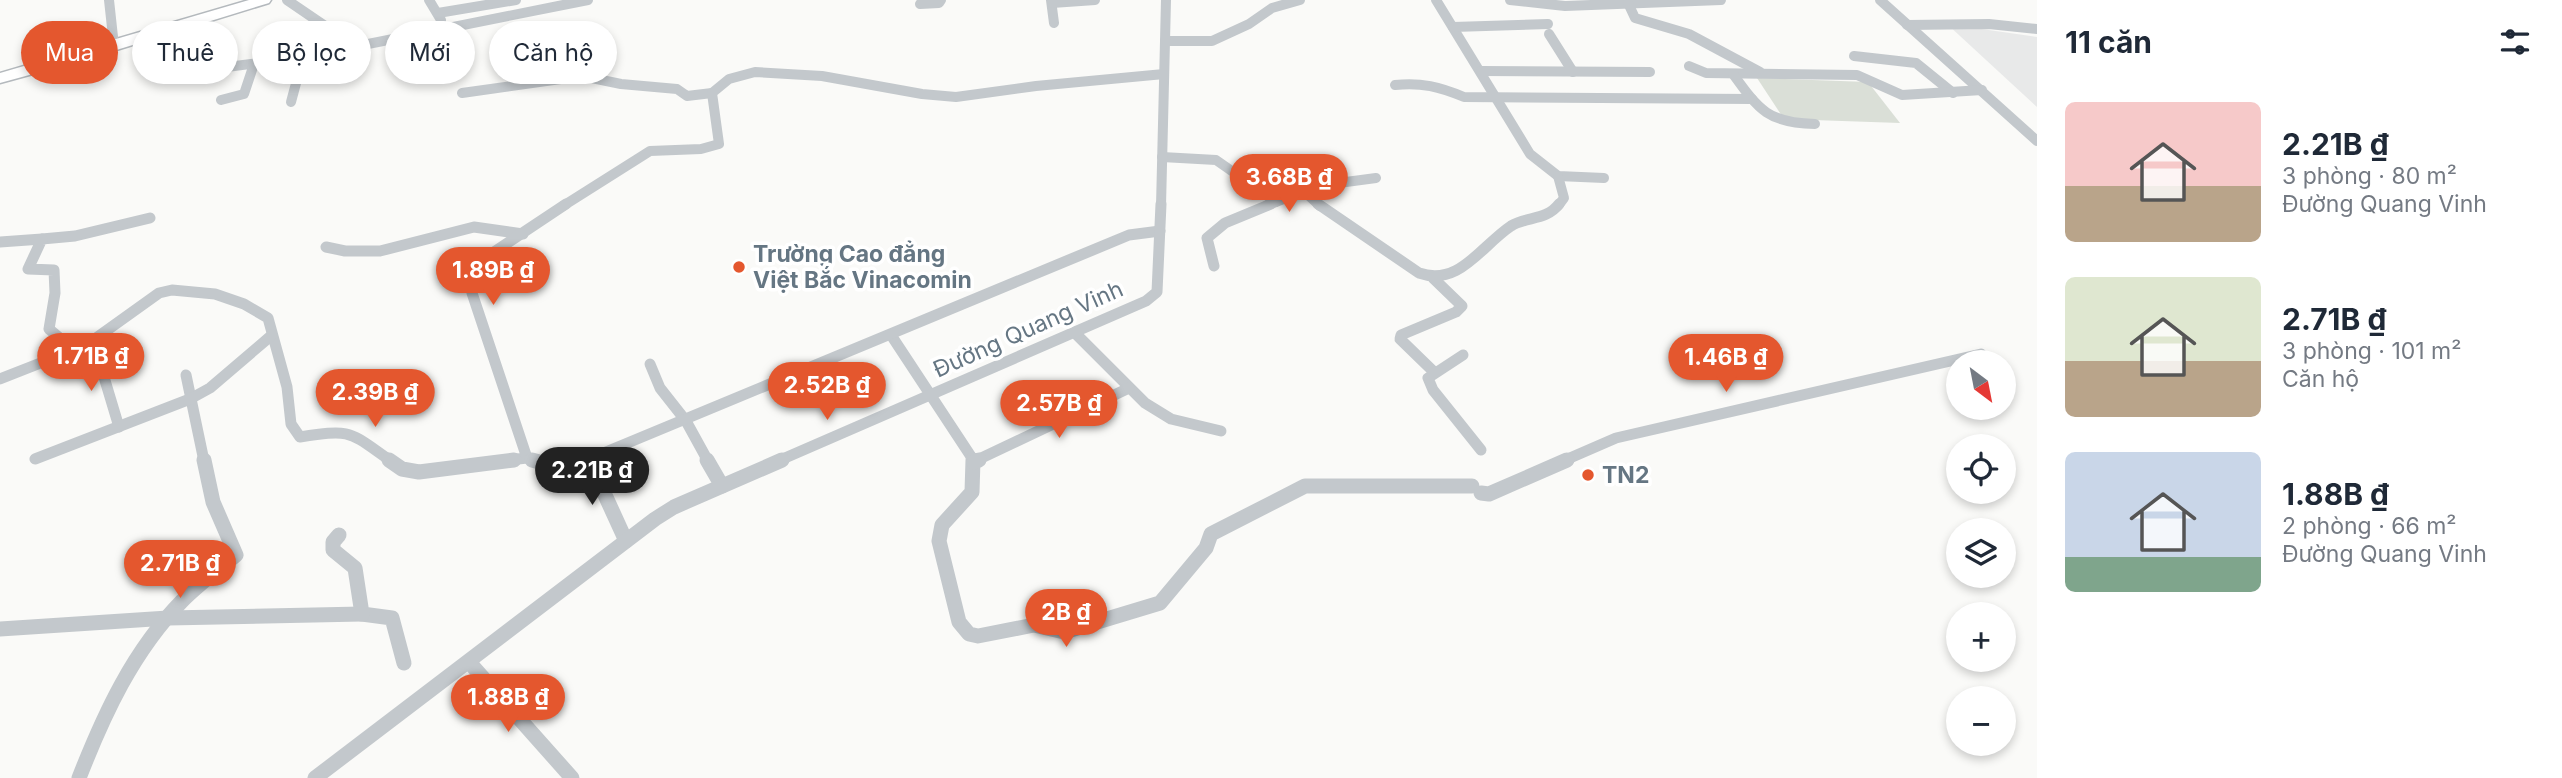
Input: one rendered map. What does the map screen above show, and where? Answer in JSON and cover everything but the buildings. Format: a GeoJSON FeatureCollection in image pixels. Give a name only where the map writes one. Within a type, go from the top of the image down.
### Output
{"type":"FeatureCollection","features":[{"type":"Feature","properties":{"kind":"highway"},"geometry":{"type":"LineString","coordinates":[[118,45],[264,0]]}},
{"type":"Feature","properties":{"kind":"highway"},"geometry":{"type":"LineString","coordinates":[[0,78],[21,72]]}},
{"type":"Feature","properties":{"kind":"street"},"geometry":{"type":"LineString","coordinates":[[109,0],[111,21]]}},
{"type":"Feature","properties":{"kind":"street"},"geometry":{"type":"LineString","coordinates":[[287,0],[318,21]]}},
{"type":"Feature","properties":{"kind":"street"},"geometry":{"type":"LineString","coordinates":[[429,0],[441,21]]}},
{"type":"Feature","properties":{"kind":"street"},"geometry":{"type":"LineString","coordinates":[[438,13],[516,0]]}},
{"type":"Feature","properties":{"kind":"street"},"geometry":{"type":"LineString","coordinates":[[475,24],[587,0]]}},
{"type":"Feature","properties":{"kind":"street"},"geometry":{"type":"LineString","coordinates":[[920,4],[939,3],[941,0]]}},
{"type":"Feature","properties":{"kind":"street"},"geometry":{"type":"LineString","coordinates":[[1054,23],[1051,1],[1082,3],[1095,0]]}},
{"type":"Feature","properties":{"kind":"street","name":"Đường Quang Vinh"},"geometry":{"type":"LineString","coordinates":[[314,778],[674,507],[1146,301],[1157,292],[1166,0]]}},
{"type":"Feature","properties":{"kind":"street"},"geometry":{"type":"LineString","coordinates":[[1165,41],[1212,41],[1272,8],[1300,0]]}},
{"type":"Feature","properties":{"kind":"street"},"geometry":{"type":"LineString","coordinates":[[1436,0],[1530,154],[1558,176],[1604,178]]}},
{"type":"Feature","properties":{"kind":"street"},"geometry":{"type":"LineString","coordinates":[[1510,0],[1566,6],[1721,0]]}},
{"type":"Feature","properties":{"kind":"street"},"geometry":{"type":"LineString","coordinates":[[1880,0],[2037,142]]}},
{"type":"Feature","properties":{"kind":"street"},"geometry":{"type":"LineString","coordinates":[[1628,3],[1637,19],[1661,23],[1689,34],[1764,74]]}},
{"type":"Feature","properties":{"kind":"street"},"geometry":{"type":"LineString","coordinates":[[1453,27],[1548,24]]}},
{"type":"Feature","properties":{"kind":"street"},"geometry":{"type":"LineString","coordinates":[[1908,24],[1989,24],[2037,29]]}},
{"type":"Feature","properties":{"kind":"street"},"geometry":{"type":"LineString","coordinates":[[1549,34],[1573,72]]}},
{"type":"Feature","properties":{"kind":"street"},"geometry":{"type":"LineString","coordinates":[[1854,56],[1916,63],[1954,93]]}},
{"type":"Feature","properties":{"kind":"street"},"geometry":{"type":"LineString","coordinates":[[1689,66],[1706,73],[1857,75],[1902,95],[1982,90]]}},
{"type":"Feature","properties":{"kind":"street"},"geometry":{"type":"LineString","coordinates":[[221,100],[244,94],[252,70]]}},
{"type":"Feature","properties":{"kind":"street"},"geometry":{"type":"LineString","coordinates":[[1481,71],[1650,72]]}},
{"type":"Feature","properties":{"kind":"street"},"geometry":{"type":"LineString","coordinates":[[463,93],[573,76],[677,89],[687,96],[712,93],[729,80],[757,72],[816,75],[948,98],[1164,74]]}},
{"type":"Feature","properties":{"kind":"street"},"geometry":{"type":"LineString","coordinates":[[1733,74],[1771,119],[1786,124],[1815,124]]}},
{"type":"Feature","properties":{"kind":"street"},"geometry":{"type":"LineString","coordinates":[[1395,85],[1404,82],[1430,85],[1464,97],[1752,99]]}},
{"type":"Feature","properties":{"kind":"street"},"geometry":{"type":"LineString","coordinates":[[291,102],[296,84]]}},
{"type":"Feature","properties":{"kind":"street"},"geometry":{"type":"LineString","coordinates":[[527,458],[472,293],[471,277],[479,262],[650,150],[666,147],[710,147],[719,144],[712,93]]}},
{"type":"Feature","properties":{"kind":"street"},"geometry":{"type":"LineString","coordinates":[[1162,157],[1216,160],[1276,202]]}},
{"type":"Feature","properties":{"kind":"street"},"geometry":{"type":"LineString","coordinates":[[1433,278],[1467,267],[1512,225],[1553,212],[1564,198],[1558,176]]}},
{"type":"Feature","properties":{"kind":"street"},"geometry":{"type":"LineString","coordinates":[[1214,266],[1207,238],[1212,231],[1225,223],[1304,191],[1331,183],[1376,178]]}},
{"type":"Feature","properties":{"kind":"street"},"geometry":{"type":"LineString","coordinates":[[1304,191],[1327,213],[1375,241],[1419,273],[1433,278],[1462,306],[1456,312],[1407,332],[1400,339],[1434,372]]}},
{"type":"Feature","properties":{"kind":"street"},"geometry":{"type":"LineString","coordinates":[[0,242],[75,236],[150,219]]}},
{"type":"Feature","properties":{"kind":"street"},"geometry":{"type":"LineString","coordinates":[[326,247],[349,253],[389,252],[467,228],[480,227],[501,228],[523,234]]}},
{"type":"Feature","properties":{"kind":"street"},"geometry":{"type":"LineString","coordinates":[[0,379],[85,346],[159,293],[178,288],[224,296],[268,318],[287,387],[291,424],[300,437],[342,431],[355,436],[402,469],[419,472],[527,458],[543,463],[589,459],[1129,235],[1160,231]]}},
{"type":"Feature","properties":{"kind":"street"},"geometry":{"type":"LineString","coordinates":[[42,239],[28,269],[54,270],[55,293],[50,330],[62,340],[66,353]]}},
{"type":"Feature","properties":{"kind":"street"},"geometry":{"type":"LineString","coordinates":[[1074,332],[1145,403],[1171,419],[1221,431]]}},
{"type":"Feature","properties":{"kind":"street"},"geometry":{"type":"LineString","coordinates":[[35,459],[190,399],[210,387],[272,335]]}},
{"type":"Feature","properties":{"kind":"street"},"geometry":{"type":"LineString","coordinates":[[891,335],[974,462],[972,492],[942,525],[939,541],[959,622],[969,634],[978,636],[1034,625],[1065,632],[1121,613],[1156,605],[1206,548],[1211,534],[1300,488],[1477,490],[1489,494],[1616,438],[1946,362]]}},
{"type":"Feature","properties":{"kind":"street"},"geometry":{"type":"LineString","coordinates":[[85,346],[100,366],[119,427]]}},
{"type":"Feature","properties":{"kind":"street"},"geometry":{"type":"LineString","coordinates":[[1463,355],[1434,372],[1428,378],[1429,384],[1481,450]]}},
{"type":"Feature","properties":{"kind":"street"},"geometry":{"type":"LineString","coordinates":[[650,364],[660,388],[686,421],[722,486]]}},
{"type":"Feature","properties":{"kind":"street"},"geometry":{"type":"LineString","coordinates":[[79,778],[127,673],[181,602],[236,555],[213,502],[186,375]]}},
{"type":"Feature","properties":{"kind":"street"},"geometry":{"type":"LineString","coordinates":[[974,462],[1129,388]]}},
{"type":"Feature","properties":{"kind":"street"},"geometry":{"type":"LineString","coordinates":[[589,459],[626,541]]}},
{"type":"Feature","properties":{"kind":"street"},"geometry":{"type":"LineString","coordinates":[[338,535],[333,542],[333,550],[355,568],[362,614]]}},
{"type":"Feature","properties":{"kind":"street"},"geometry":{"type":"LineString","coordinates":[[0,629],[168,618],[362,614],[392,618],[404,663]]}},
{"type":"Feature","properties":{"kind":"street"},"geometry":{"type":"LineString","coordinates":[[469,662],[572,778]]}},
{"type":"Feature","properties":{"kind":"shaded area"},"geometry":{"type":"Polygon","coordinates":[[[1947,24],[2037,37],[2037,107],[1947,24]]]}},
{"type":"Feature","properties":{"kind":"shaded area"},"geometry":{"type":"Polygon","coordinates":[[[1757,78],[1868,82],[1900,123],[1784,119],[1757,78]]]}},
{"type":"Feature","properties":{"kind":"place","name":"Trường Cao đẳng Việt Bắc Vinacomin"},"geometry":{"type":"Point","coordinates":[739,267]}},
{"type":"Feature","properties":{"kind":"place","name":"TN2"},"geometry":{"type":"Point","coordinates":[1588,475]}}]}
